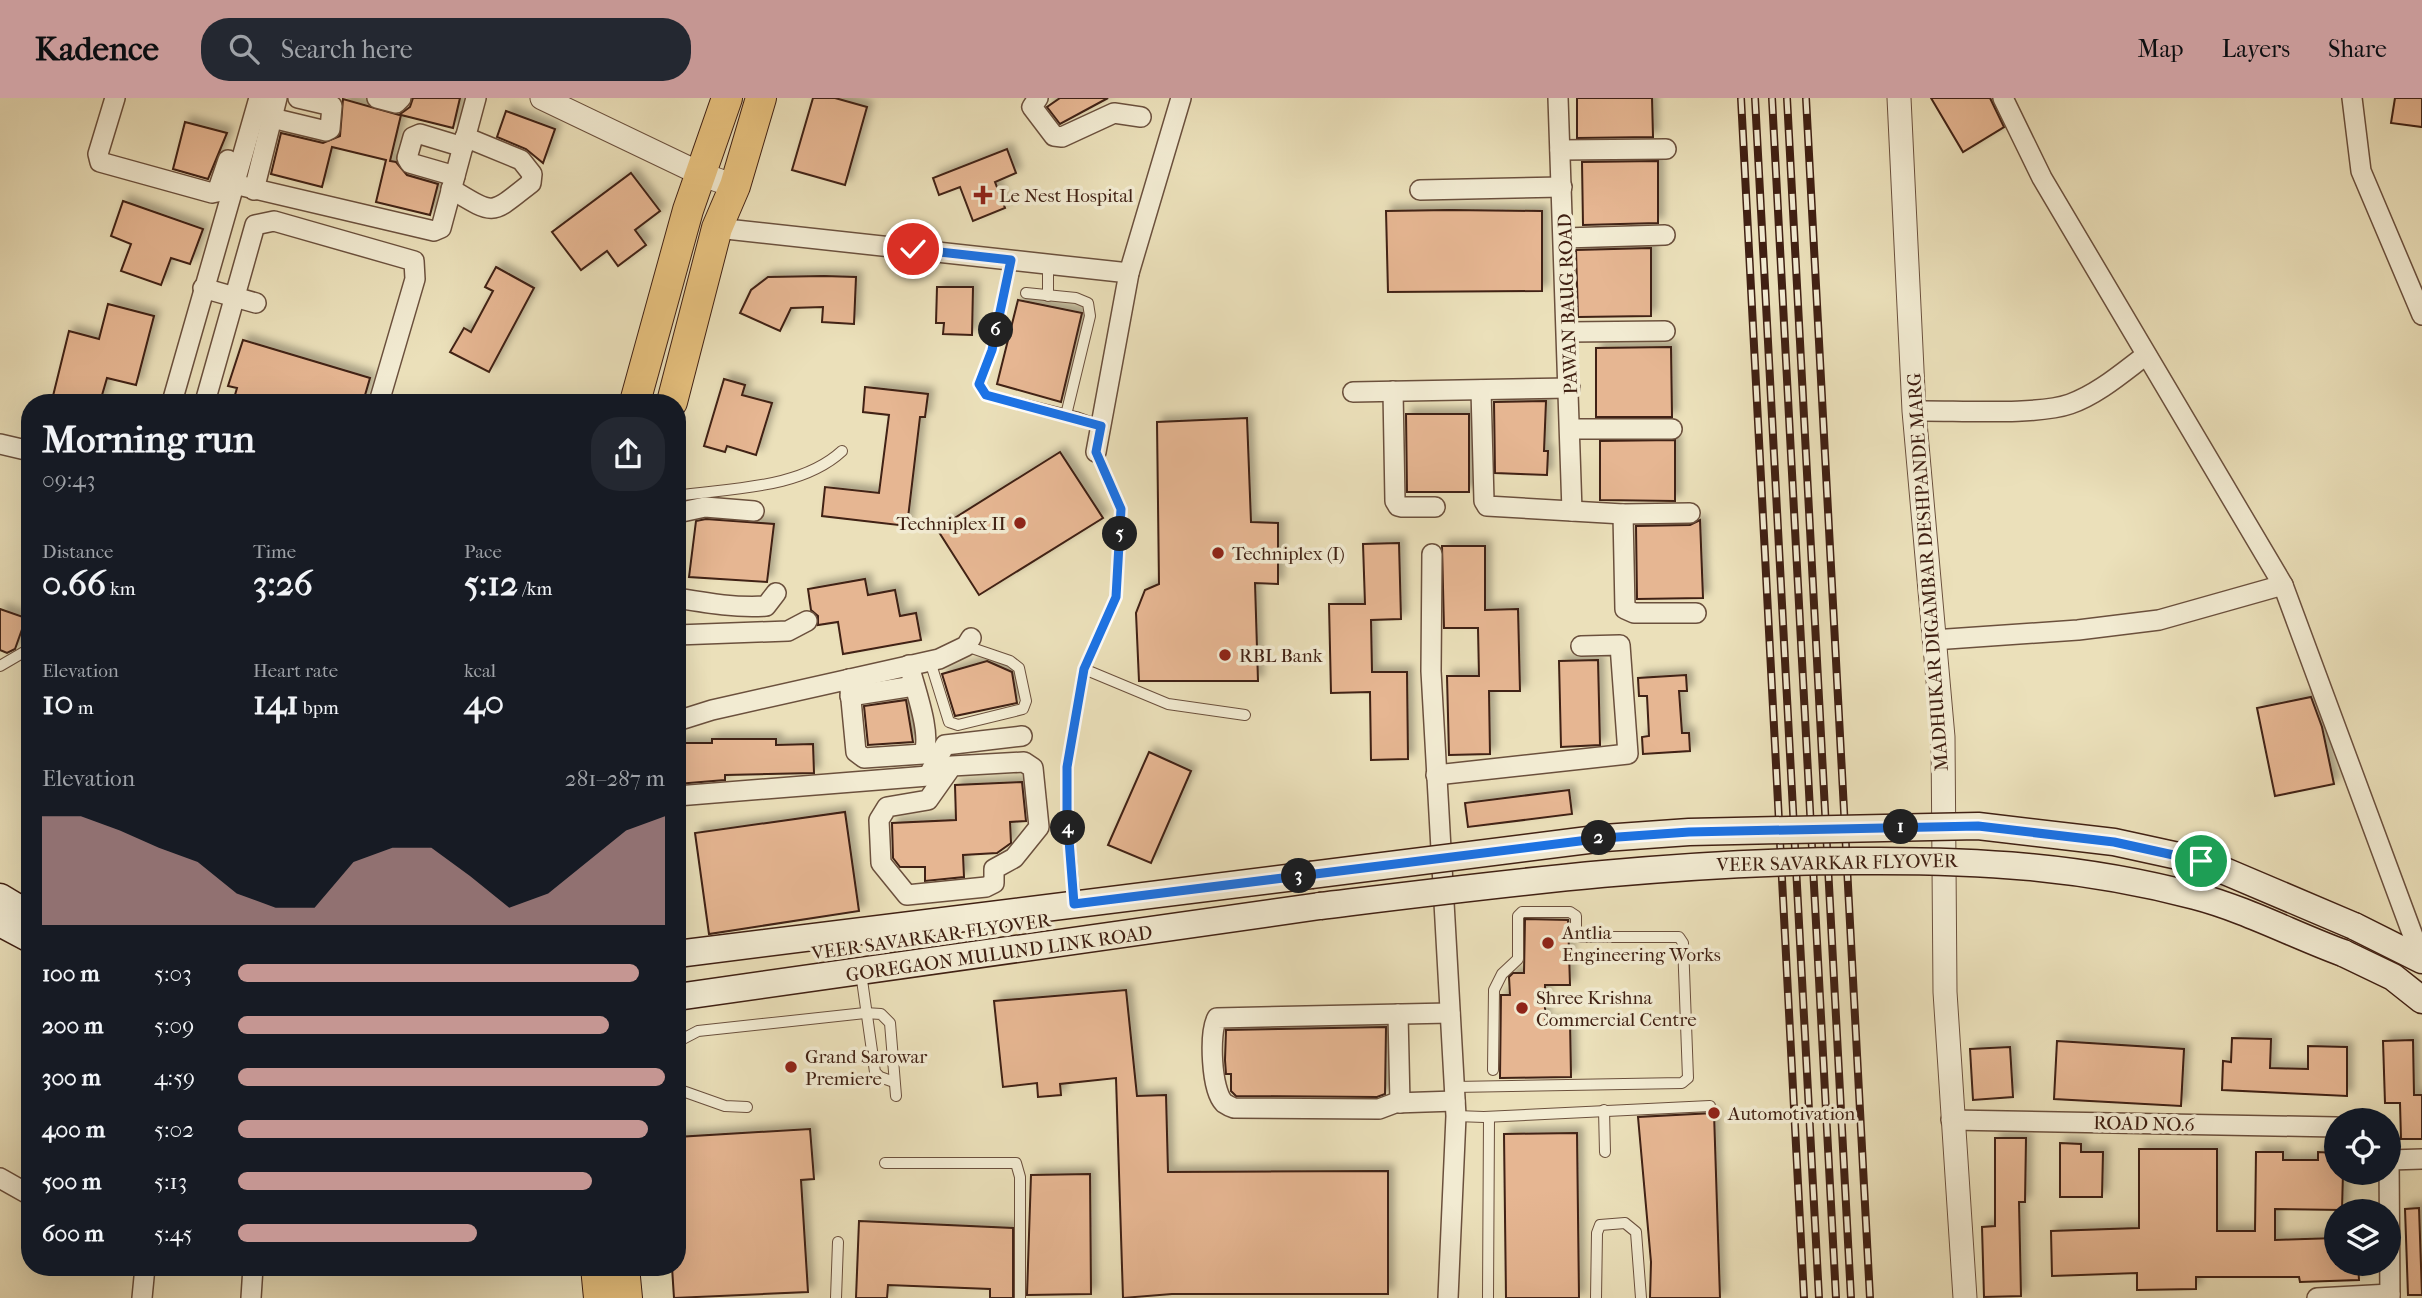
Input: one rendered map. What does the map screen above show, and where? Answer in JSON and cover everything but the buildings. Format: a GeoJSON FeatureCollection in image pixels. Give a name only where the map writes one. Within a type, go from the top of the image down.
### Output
{"type":"FeatureCollection","features":[{"type":"Feature","properties":{"kind":"main road"},"geometry":{"type":"LineString","coordinates":[[637,394],[688,211],[703,175],[727,98]]}},
{"type":"Feature","properties":{"kind":"main road"},"geometry":{"type":"LineString","coordinates":[[674,394],[718,228],[735,186],[761,98]]}},
{"type":"Feature","properties":{"kind":"main road","name":"VEER SAVARKAR FLYOVER"},"geometry":{"type":"LineString","coordinates":[[1311,875],[1604,838],[1689,832],[1978,826],[2114,842],[2201,861],[2354,926],[2422,960]]}},
{"type":"Feature","properties":{"kind":"main road","name":"VEER SAVARKAR FLYOVER"},"geometry":{"type":"LineString","coordinates":[[1320,906],[1641,868],[1758,861],[1960,860],[2024,864],[2197,897],[2343,953],[2393,977],[2422,1000]]}},
{"type":"Feature","properties":{"kind":"main road","name":"GOREGAON MULUND LINK ROAD"},"geometry":{"type":"LineString","coordinates":[[686,953],[1311,875]]}},
{"type":"Feature","properties":{"kind":"main road","name":"VEER SAVARKAR FLYOVER"},"geometry":{"type":"LineString","coordinates":[[686,971],[1232,896],[1260,883]]}},
{"type":"Feature","properties":{"kind":"main road"},"geometry":{"type":"LineString","coordinates":[[0,885],[21,896]]}},
{"type":"Feature","properties":{"kind":"main road"},"geometry":{"type":"LineString","coordinates":[[0,897],[21,910]]}},
{"type":"Feature","properties":{"kind":"main road","name":"VEER SAVARKAR FLYOVER"},"geometry":{"type":"LineString","coordinates":[[686,983],[1235,905],[1266,913]]}},
{"type":"Feature","properties":{"kind":"main road","name":"GOREGAON MULUND LINK ROAD"},"geometry":{"type":"LineString","coordinates":[[686,996],[1320,906]]}},
{"type":"Feature","properties":{"kind":"main road"},"geometry":{"type":"LineString","coordinates":[[0,911],[21,922]]}},
{"type":"Feature","properties":{"kind":"main road"},"geometry":{"type":"LineString","coordinates":[[0,923],[21,934]]}},
{"type":"Feature","properties":{"kind":"main road"},"geometry":{"type":"LineString","coordinates":[[686,1000],[733,991]]}},
{"type":"Feature","properties":{"kind":"main road"},"geometry":{"type":"LineString","coordinates":[[597,1276],[599,1298]]}},
{"type":"Feature","properties":{"kind":"main road"},"geometry":{"type":"LineString","coordinates":[[625,1276],[627,1298]]}},
{"type":"Feature","properties":{"kind":"street"},"geometry":{"type":"LineString","coordinates":[[115,98],[99,154],[100,162],[212,193],[217,192],[230,172],[259,98]]}},
{"type":"Feature","properties":{"kind":"street"},"geometry":{"type":"LineString","coordinates":[[174,394],[246,98]]}},
{"type":"Feature","properties":{"kind":"street"},"geometry":{"type":"LineString","coordinates":[[254,190],[278,98]]}},
{"type":"Feature","properties":{"kind":"street"},"geometry":{"type":"LineString","coordinates":[[272,118],[326,131],[330,129],[332,106],[298,98]]}},
{"type":"Feature","properties":{"kind":"street"},"geometry":{"type":"LineString","coordinates":[[377,98],[396,103],[401,98]]}},
{"type":"Feature","properties":{"kind":"street"},"geometry":{"type":"LineString","coordinates":[[230,172],[254,190],[434,231],[441,228],[476,98]]}},
{"type":"Feature","properties":{"kind":"street"},"geometry":{"type":"LineString","coordinates":[[542,98],[703,175],[735,186]]}},
{"type":"Feature","properties":{"kind":"street"},"geometry":{"type":"LineString","coordinates":[[1038,98],[1032,107],[1054,136],[1062,137],[1114,113],[1141,117]]}},
{"type":"Feature","properties":{"kind":"street"},"geometry":{"type":"LineString","coordinates":[[1096,452],[1129,274],[1181,98]]}},
{"type":"Feature","properties":{"kind":"street","name":"PAWAN BAUG ROAD"},"geometry":{"type":"LineString","coordinates":[[1558,98],[1570,388],[1572,511]]}},
{"type":"Feature","properties":{"kind":"street","name":"MADHUKAR DIGAMBAR DESHPANDE MARG"},"geometry":{"type":"LineString","coordinates":[[1899,98],[1913,411],[1943,737],[1945,992],[1951,1119],[1965,1298]]}},
{"type":"Feature","properties":{"kind":"street"},"geometry":{"type":"LineString","coordinates":[[2003,98],[2042,178],[2283,585],[2422,960]]}},
{"type":"Feature","properties":{"kind":"street"},"geometry":{"type":"LineString","coordinates":[[2352,98],[2361,171],[2422,315]]}},
{"type":"Feature","properties":{"kind":"street"},"geometry":{"type":"LineString","coordinates":[[420,134],[464,142],[521,160],[532,174],[531,183],[497,210],[486,210],[453,183],[410,163],[407,158],[413,137],[420,134]]}},
{"type":"Feature","properties":{"kind":"street"},"geometry":{"type":"LineString","coordinates":[[1560,149],[1666,149]]}},
{"type":"Feature","properties":{"kind":"street"},"geometry":{"type":"LineString","coordinates":[[1420,190],[1562,187]]}},
{"type":"Feature","properties":{"kind":"street"},"geometry":{"type":"LineString","coordinates":[[207,394],[255,225],[274,221],[414,261],[415,279],[381,394]]}},
{"type":"Feature","properties":{"kind":"street"},"geometry":{"type":"LineString","coordinates":[[718,228],[1129,274]]}},
{"type":"Feature","properties":{"kind":"street"},"geometry":{"type":"LineString","coordinates":[[1564,238],[1665,235]]}},
{"type":"Feature","properties":{"kind":"street"},"geometry":{"type":"LineString","coordinates":[[202,288],[256,303]]}},
{"type":"Feature","properties":{"kind":"street"},"geometry":{"type":"LineString","coordinates":[[1568,332],[1665,331]]}},
{"type":"Feature","properties":{"kind":"street"},"geometry":{"type":"LineString","coordinates":[[1913,411],[2030,409],[2068,405],[2097,391],[2147,355]]}},
{"type":"Feature","properties":{"kind":"street"},"geometry":{"type":"LineString","coordinates":[[1353,392],[1570,388]]}},
{"type":"Feature","properties":{"kind":"street"},"geometry":{"type":"LineString","coordinates":[[1481,390],[1484,501],[1487,506],[1623,514],[1690,513]]}},
{"type":"Feature","properties":{"kind":"street"},"geometry":{"type":"LineString","coordinates":[[1394,391],[1395,500],[1398,506],[1402,507],[1435,507]]}},
{"type":"Feature","properties":{"kind":"street"},"geometry":{"type":"LineString","coordinates":[[1571,429],[1672,429]]}},
{"type":"Feature","properties":{"kind":"street"},"geometry":{"type":"LineString","coordinates":[[0,444],[21,450]]}},
{"type":"Feature","properties":{"kind":"street"},"geometry":{"type":"LineString","coordinates":[[686,511],[705,507],[754,511]]}},
{"type":"Feature","properties":{"kind":"street"},"geometry":{"type":"LineString","coordinates":[[1623,514],[1625,609],[1634,613],[1696,613]]}},
{"type":"Feature","properties":{"kind":"street"},"geometry":{"type":"LineString","coordinates":[[1432,554],[1431,671],[1455,1101],[1448,1298]]}},
{"type":"Feature","properties":{"kind":"street"},"geometry":{"type":"LineString","coordinates":[[1933,640],[2078,630],[2159,620],[2283,585]]}},
{"type":"Feature","properties":{"kind":"street"},"geometry":{"type":"LineString","coordinates":[[686,599],[733,607],[766,606],[776,593]]}},
{"type":"Feature","properties":{"kind":"street"},"geometry":{"type":"LineString","coordinates":[[686,635],[788,631],[807,621]]}},
{"type":"Feature","properties":{"kind":"street"},"geometry":{"type":"LineString","coordinates":[[849,687],[909,665],[930,661],[968,642]]}},
{"type":"Feature","properties":{"kind":"street"},"geometry":{"type":"LineString","coordinates":[[1436,775],[1628,754],[1620,645],[1581,646]]}},
{"type":"Feature","properties":{"kind":"street"},"geometry":{"type":"LineString","coordinates":[[849,687],[856,752],[864,758],[923,754],[927,747],[909,665]]}},
{"type":"Feature","properties":{"kind":"street"},"geometry":{"type":"LineString","coordinates":[[686,718],[712,710],[849,687],[914,687]]}},
{"type":"Feature","properties":{"kind":"street"},"geometry":{"type":"LineString","coordinates":[[686,795],[928,776],[945,745],[1022,736]]}},
{"type":"Feature","properties":{"kind":"street"},"geometry":{"type":"LineString","coordinates":[[907,895],[986,887],[994,883],[994,869],[1014,858],[1039,827],[1032,768],[1024,762],[952,766],[928,800],[887,807],[878,820],[881,863],[907,895],[912,926]]}},
{"type":"Feature","properties":{"kind":"street"},"geometry":{"type":"LineString","coordinates":[[1450,1013],[1217,1018],[1212,1027],[1215,1080],[1223,1102],[1234,1108],[1379,1109],[1400,1103],[1455,1101]]}},
{"type":"Feature","properties":{"kind":"street"},"geometry":{"type":"LineString","coordinates":[[1398,1014],[1400,1103]]}},
{"type":"Feature","properties":{"kind":"street","name":"ROAD NO.6"},"geometry":{"type":"LineString","coordinates":[[1951,1119],[2324,1127]]}},
{"type":"Feature","properties":{"kind":"street"},"geometry":{"type":"LineString","coordinates":[[2401,1159],[2422,1160]]}},
{"type":"Feature","properties":{"kind":"street"},"geometry":{"type":"LineString","coordinates":[[0,1178],[21,1190]]}},
{"type":"Feature","properties":{"kind":"street"},"geometry":{"type":"LineString","coordinates":[[2317,1298],[2390,1296],[2390,1185]]}},
{"type":"Feature","properties":{"kind":"street"},"geometry":{"type":"LineString","coordinates":[[142,1298],[144,1276]]}},
{"type":"Feature","properties":{"kind":"street"},"geometry":{"type":"LineString","coordinates":[[251,1298],[252,1276]]}},
{"type":"Feature","properties":{"kind":"lane"},"geometry":{"type":"LineString","coordinates":[[1011,260],[992,350],[979,384],[986,395],[1101,426]]}},
{"type":"Feature","properties":{"kind":"lane"},"geometry":{"type":"LineString","coordinates":[[1048,264],[1048,296]]}},
{"type":"Feature","properties":{"kind":"lane"},"geometry":{"type":"LineString","coordinates":[[1026,293],[1076,298],[1088,303],[1090,316],[1066,415]]}},
{"type":"Feature","properties":{"kind":"lane"},"geometry":{"type":"LineString","coordinates":[[686,495],[758,485],[803,474],[830,463],[842,451]]}},
{"type":"Feature","properties":{"kind":"lane"},"geometry":{"type":"LineString","coordinates":[[1074,904],[1067,814],[1067,767],[1084,669],[1116,597],[1121,509],[1096,452]]}},
{"type":"Feature","properties":{"kind":"lane"},"geometry":{"type":"LineString","coordinates":[[930,661],[949,722],[958,725],[1023,709],[1026,701],[1019,668],[1010,661],[968,642]]}},
{"type":"Feature","properties":{"kind":"lane"},"geometry":{"type":"LineString","coordinates":[[0,666],[21,654]]}},
{"type":"Feature","properties":{"kind":"lane"},"geometry":{"type":"LineString","coordinates":[[1084,669],[1168,704],[1245,715]]}},
{"type":"Feature","properties":{"kind":"lane"},"geometry":{"type":"LineString","coordinates":[[1455,1101],[1682,1083],[1688,1078],[1684,943],[1679,937],[1581,937],[1576,932],[1576,916],[1570,912],[1522,912],[1518,916],[1518,959],[1502,975],[1494,990],[1493,1070]]}},
{"type":"Feature","properties":{"kind":"lane"},"geometry":{"type":"LineString","coordinates":[[861,973],[875,1072],[894,1082]]}},
{"type":"Feature","properties":{"kind":"lane"},"geometry":{"type":"LineString","coordinates":[[686,1037],[698,1031],[865,1013],[881,1014],[890,1023],[896,1096]]}},
{"type":"Feature","properties":{"kind":"lane"},"geometry":{"type":"LineString","coordinates":[[686,1092],[725,1107],[747,1107]]}},
{"type":"Feature","properties":{"kind":"lane"},"geometry":{"type":"LineString","coordinates":[[1455,1101],[1489,1117],[1710,1106]]}},
{"type":"Feature","properties":{"kind":"lane"},"geometry":{"type":"LineString","coordinates":[[1604,1110],[1605,1152]]}},
{"type":"Feature","properties":{"kind":"lane"},"geometry":{"type":"LineString","coordinates":[[1488,1298],[1489,1117]]}},
{"type":"Feature","properties":{"kind":"lane"},"geometry":{"type":"LineString","coordinates":[[885,1163],[1016,1163],[1020,1177],[1020,1298]]}},
{"type":"Feature","properties":{"kind":"lane"},"geometry":{"type":"LineString","coordinates":[[1596,1298],[1597,1233],[1600,1225],[1625,1223],[1636,1232],[1641,1298]]}},
{"type":"Feature","properties":{"kind":"lane"},"geometry":{"type":"LineString","coordinates":[[836,1298],[838,1242]]}},
{"type":"Feature","properties":{"kind":"railway"},"geometry":{"type":"LineString","coordinates":[[1741,98],[1804,1298]]}},
{"type":"Feature","properties":{"kind":"railway"},"geometry":{"type":"LineString","coordinates":[[1755,98],[1819,1298]]}},
{"type":"Feature","properties":{"kind":"railway"},"geometry":{"type":"LineString","coordinates":[[1772,98],[1836,1298]]}},
{"type":"Feature","properties":{"kind":"railway"},"geometry":{"type":"LineString","coordinates":[[1787,98],[1851,1298]]}},
{"type":"Feature","properties":{"kind":"railway"},"geometry":{"type":"LineString","coordinates":[[1806,98],[1870,1298]]}},
{"type":"Feature","properties":{"kind":"place","name":"Le Nest Hospital"},"geometry":{"type":"Point","coordinates":[983,195]}},
{"type":"Feature","properties":{"kind":"place","name":"Techniplex II"},"geometry":{"type":"Point","coordinates":[1020,523]}},
{"type":"Feature","properties":{"kind":"place","name":"Techniplex (I)"},"geometry":{"type":"Point","coordinates":[1218,553]}},
{"type":"Feature","properties":{"kind":"place","name":"RBL Bank"},"geometry":{"type":"Point","coordinates":[1225,655]}},
{"type":"Feature","properties":{"kind":"place","name":"Antlia Engineering Works"},"geometry":{"type":"Point","coordinates":[1548,943]}},
{"type":"Feature","properties":{"kind":"place","name":"Shree Krishna Commercial Centre"},"geometry":{"type":"Point","coordinates":[1522,1008]}},
{"type":"Feature","properties":{"kind":"place","name":"Grand Sarowar Premiere"},"geometry":{"type":"Point","coordinates":[791,1067]}},
{"type":"Feature","properties":{"kind":"place","name":"Automotivation"},"geometry":{"type":"Point","coordinates":[1714,1113]}},
{"type":"Feature","properties":{"kind":"route"},"geometry":{"type":"LineString","coordinates":[[913,249],[1011,260],[992,350],[979,384],[986,395],[1076,417],[1101,426],[1096,452],[1121,509],[1116,597],[1084,669],[1067,767],[1067,814],[1074,904],[1604,838],[1689,832],[1978,826],[2114,842],[2201,861]]}}]}
